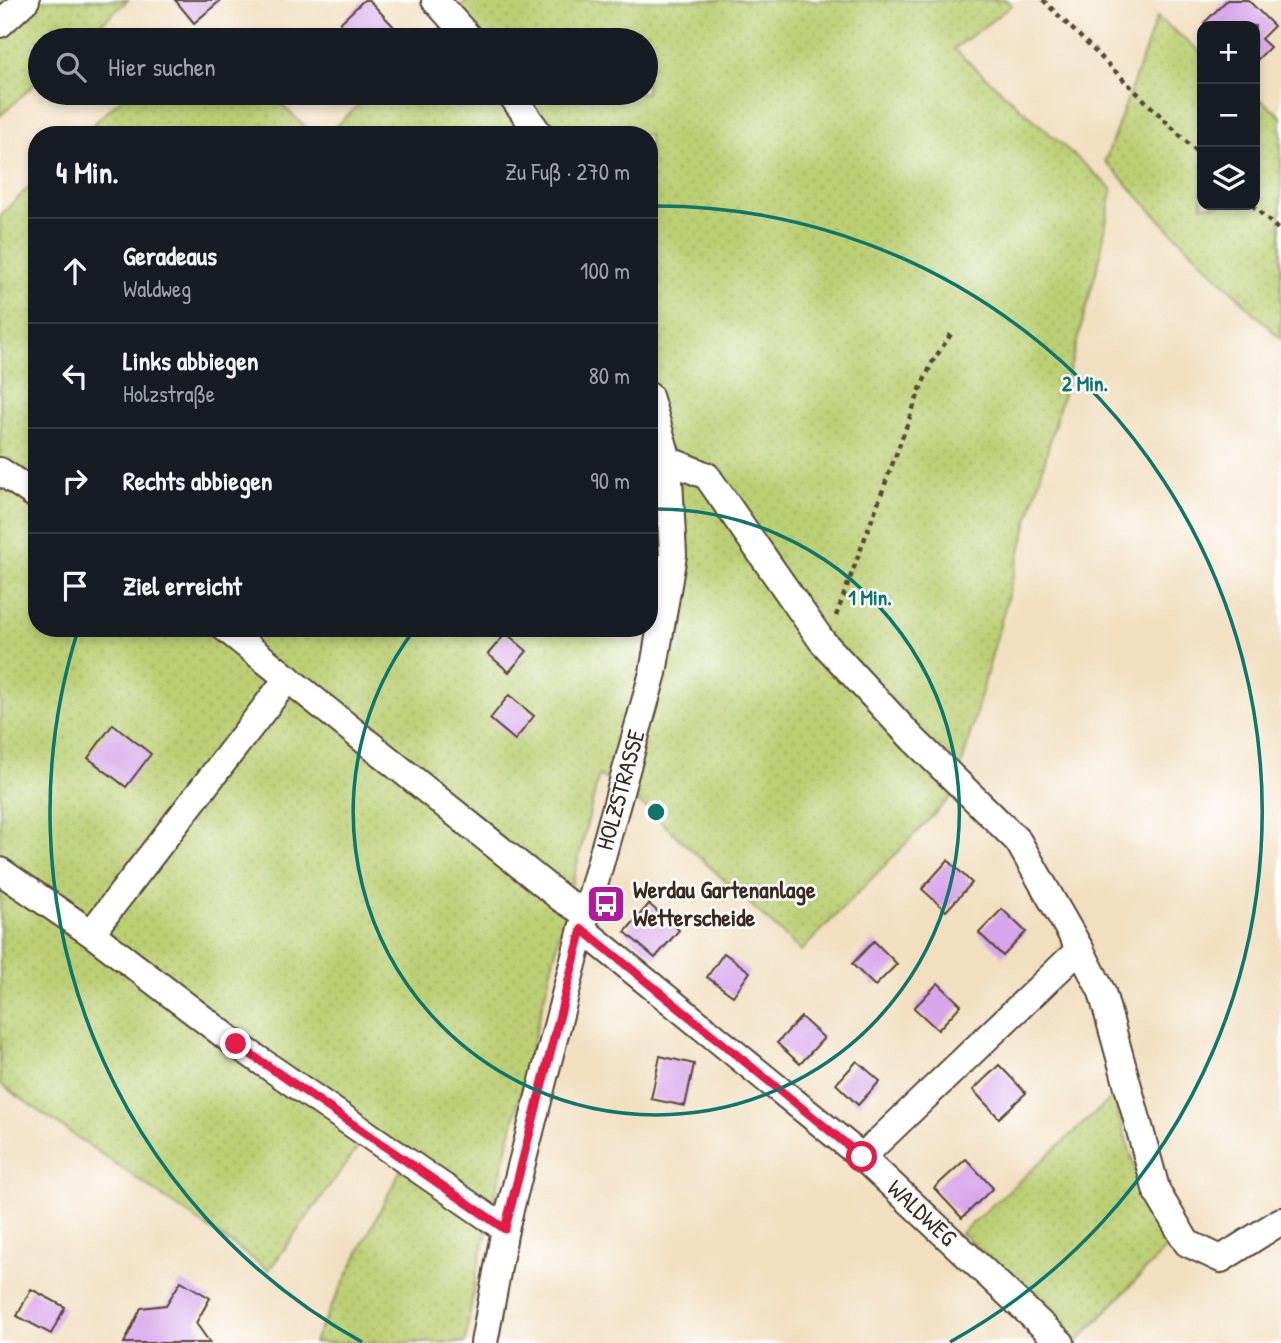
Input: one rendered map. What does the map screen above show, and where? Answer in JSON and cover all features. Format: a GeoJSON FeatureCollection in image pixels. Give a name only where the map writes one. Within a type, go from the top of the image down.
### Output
{"type":"FeatureCollection","features":[{"type":"Feature","properties":{"kind":"street"},"geometry":{"type":"LineString","coordinates":[[0,24],[26,0]]}},
{"type":"Feature","properties":{"kind":"street"},"geometry":{"type":"LineString","coordinates":[[435,0],[460,28]]}},
{"type":"Feature","properties":{"kind":"street"},"geometry":{"type":"LineString","coordinates":[[519,105],[534,126]]}},
{"type":"Feature","properties":{"kind":"street","name":"HOLZSTRASSE"},"geometry":{"type":"LineString","coordinates":[[484,1343],[505,1229],[584,922],[653,673],[673,555],[668,460],[658,426]]}},
{"type":"Feature","properties":{"kind":"street"},"geometry":{"type":"LineString","coordinates":[[668,460],[708,476],[822,641],[912,738],[1018,841],[1102,992],[1157,1192],[1187,1243],[1221,1259],[1281,1221]]}},
{"type":"Feature","properties":{"kind":"street"},"geometry":{"type":"LineString","coordinates":[[0,471],[28,490]]}},
{"type":"Feature","properties":{"kind":"street","name":"WALDWEG"},"geometry":{"type":"LineString","coordinates":[[236,637],[562,899],[584,922],[862,1157],[1061,1343]]}},
{"type":"Feature","properties":{"kind":"street"},"geometry":{"type":"LineString","coordinates":[[91,933],[288,678]]}},
{"type":"Feature","properties":{"kind":"street"},"geometry":{"type":"LineString","coordinates":[[0,871],[91,933],[236,1044],[505,1229]]}},
{"type":"Feature","properties":{"kind":"street"},"geometry":{"type":"LineString","coordinates":[[862,1157],[1080,949]]}},
{"type":"Feature","properties":{"kind":"path"},"geometry":{"type":"LineString","coordinates":[[1043,0],[1197,152]]}},
{"type":"Feature","properties":{"kind":"path"},"geometry":{"type":"LineString","coordinates":[[1257,210],[1281,232]]}},
{"type":"Feature","properties":{"kind":"path"},"geometry":{"type":"LineString","coordinates":[[822,641],[833,624],[921,387],[933,361],[951,334],[950,331]]}},
{"type":"Feature","properties":{"kind":"green space"},"geometry":{"type":"Polygon","coordinates":[[[0,0],[128,0],[96,28],[28,28],[28,90],[0,116],[0,0]]]}},
{"type":"Feature","properties":{"kind":"green space"},"geometry":{"type":"Polygon","coordinates":[[[468,0],[1008,0],[1012,5],[954,49],[1112,189],[1100,257],[954,794],[801,951],[644,806],[599,775],[476,1274],[465,1343],[313,1343],[402,1167],[363,1140],[269,1270],[0,1084],[0,216],[28,188],[28,637],[658,637],[658,126],[336,126],[358,105],[658,105],[658,28],[439,28],[468,0]]]}},
{"type":"Feature","properties":{"kind":"green space"},"geometry":{"type":"Polygon","coordinates":[[[1157,17],[1197,49],[1197,210],[1260,210],[1260,99],[1281,116],[1281,339],[1169,229],[1105,161],[1157,17]]]}},
{"type":"Feature","properties":{"kind":"green space"},"geometry":{"type":"Polygon","coordinates":[[[115,105],[281,105],[305,126],[91,126],[115,105]]]}},
{"type":"Feature","properties":{"kind":"green space"},"geometry":{"type":"Polygon","coordinates":[[[1113,1097],[1143,1193],[1174,1240],[1078,1341],[961,1233],[1113,1097]]]}},
{"type":"Feature","properties":{"kind":"building"},"geometry":{"type":"Polygon","coordinates":[[[175,0],[221,0],[194,23],[175,0]]]}},
{"type":"Feature","properties":{"kind":"building"},"geometry":{"type":"Polygon","coordinates":[[[364,0],[369,0],[395,28],[345,28],[340,23],[364,0]]]}},
{"type":"Feature","properties":{"kind":"building"},"geometry":{"type":"Polygon","coordinates":[[[1227,0],[1248,0],[1274,26],[1261,39],[1270,47],[1260,57],[1260,21],[1206,21],[1227,0]]]}},
{"type":"Feature","properties":{"kind":"building"},"geometry":{"type":"Polygon","coordinates":[[[503,637],[511,637],[527,651],[509,672],[488,654],[503,637]]]}},
{"type":"Feature","properties":{"kind":"building"},"geometry":{"type":"Polygon","coordinates":[[[509,695],[534,716],[515,740],[490,719],[509,695]]]}},
{"type":"Feature","properties":{"kind":"building"},"geometry":{"type":"Polygon","coordinates":[[[113,724],[151,754],[126,787],[88,758],[113,724]]]}},
{"type":"Feature","properties":{"kind":"building"},"geometry":{"type":"Polygon","coordinates":[[[948,860],[972,883],[946,911],[922,889],[948,860]]]}},
{"type":"Feature","properties":{"kind":"building"},"geometry":{"type":"Polygon","coordinates":[[[649,904],[679,930],[655,958],[625,932],[649,904]]]}},
{"type":"Feature","properties":{"kind":"building"},"geometry":{"type":"Polygon","coordinates":[[[1002,909],[1026,932],[1003,956],[979,933],[1002,909]]]}},
{"type":"Feature","properties":{"kind":"building"},"geometry":{"type":"Polygon","coordinates":[[[874,941],[897,964],[875,986],[852,964],[874,941]]]}},
{"type":"Feature","properties":{"kind":"building"},"geometry":{"type":"Polygon","coordinates":[[[724,953],[750,972],[733,996],[707,977],[724,953]]]}},
{"type":"Feature","properties":{"kind":"building"},"geometry":{"type":"Polygon","coordinates":[[[938,983],[961,1005],[938,1030],[914,1008],[938,983]]]}},
{"type":"Feature","properties":{"kind":"building"},"geometry":{"type":"Polygon","coordinates":[[[801,1017],[824,1038],[800,1064],[777,1043],[801,1017]]]}},
{"type":"Feature","properties":{"kind":"building"},"geometry":{"type":"Polygon","coordinates":[[[660,1056],[694,1064],[685,1106],[651,1099],[660,1056]]]}},
{"type":"Feature","properties":{"kind":"building"},"geometry":{"type":"Polygon","coordinates":[[[857,1061],[880,1081],[858,1105],[836,1084],[857,1061]]]}},
{"type":"Feature","properties":{"kind":"building"},"geometry":{"type":"Polygon","coordinates":[[[999,1065],[1026,1093],[999,1118],[973,1090],[999,1065]]]}},
{"type":"Feature","properties":{"kind":"building"},"geometry":{"type":"Polygon","coordinates":[[[966,1159],[993,1188],[962,1218],[934,1188],[966,1159]]]}},
{"type":"Feature","properties":{"kind":"building"},"geometry":{"type":"Polygon","coordinates":[[[181,1281],[210,1298],[196,1323],[210,1343],[124,1343],[141,1308],[166,1305],[181,1281]]]}},
{"type":"Feature","properties":{"kind":"building"},"geometry":{"type":"Polygon","coordinates":[[[31,1289],[65,1307],[51,1334],[17,1316],[31,1289]]]}},
{"type":"Feature","properties":{"kind":"place","name":"Werdau Gartenanlage Wetterscheide"},"geometry":{"type":"Point","coordinates":[606,904]}},
{"type":"Feature","properties":{"kind":"route"},"geometry":{"type":"LineString","coordinates":[[236,1044],[505,1229],[582,929],[862,1157]]}}]}
